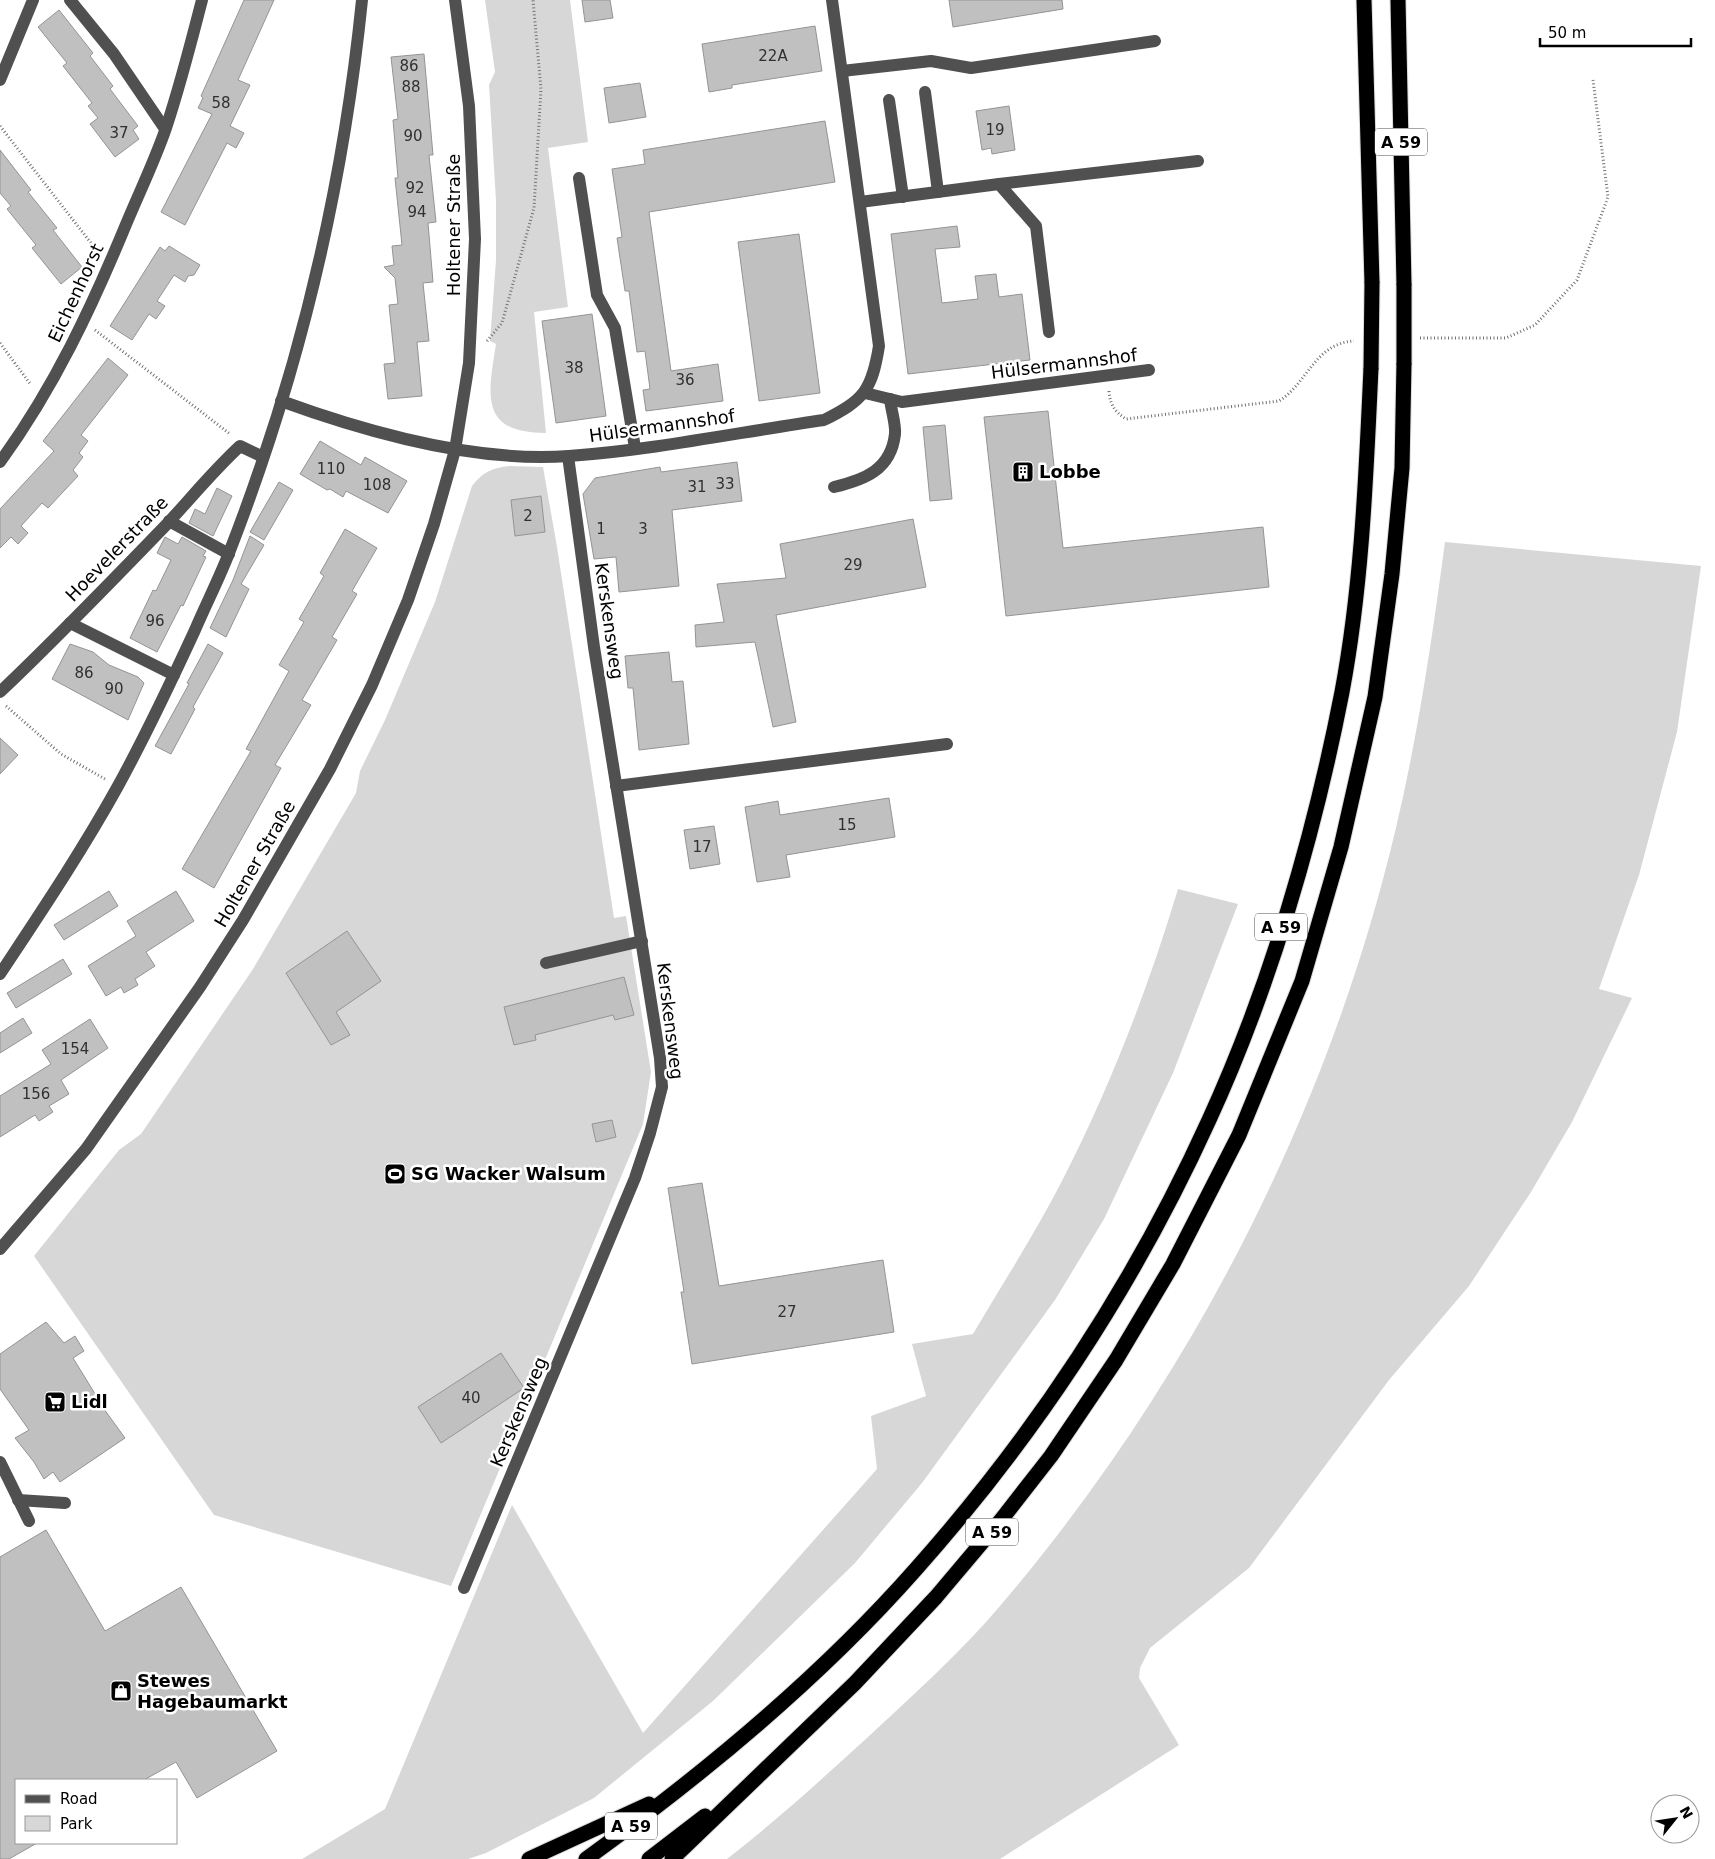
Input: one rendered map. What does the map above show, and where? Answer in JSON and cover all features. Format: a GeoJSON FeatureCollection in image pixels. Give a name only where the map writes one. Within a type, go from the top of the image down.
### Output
{"type":"FeatureCollection","features":[{"type":"Feature","properties":{"kind":"highway","name":"A 59"},"geometry":{"type":"LineString","coordinates":[[586,1859],[675,1792],[743,1736],[830,1657],[913,1573],[976,1499],[1026,1433],[1089,1341],[1146,1245],[1210,1119],[1267,974],[1309,835],[1342,690],[1358,578],[1371,368],[1372,283],[1364,0]]}},
{"type":"Feature","properties":{"kind":"highway","name":"A 59"},"geometry":{"type":"LineString","coordinates":[[649,1859],[768,1766],[855,1683],[936,1597],[1002,1520],[1051,1456],[1116,1360],[1169,1272],[1239,1135],[1302,981],[1341,847],[1375,697],[1392,574],[1402,468],[1404,363],[1398,0]]}},
{"type":"Feature","properties":{"kind":"highway"},"geometry":{"type":"LineString","coordinates":[[672,1859],[768,1766]]}},
{"type":"Feature","properties":{"kind":"highway"},"geometry":{"type":"LineString","coordinates":[[529,1859],[675,1792]]}},
{"type":"Feature","properties":{"kind":"street"},"geometry":{"type":"LineString","coordinates":[[0,80],[33,0]]}},
{"type":"Feature","properties":{"kind":"street"},"geometry":{"type":"LineString","coordinates":[[70,0],[114,54],[165,129]]}},
{"type":"Feature","properties":{"kind":"street","name":"Eichenhorst"},"geometry":{"type":"LineString","coordinates":[[0,462],[43,400],[84,322],[109,266],[165,129],[188,55],[202,0]]}},
{"type":"Feature","properties":{"kind":"street"},"geometry":{"type":"LineString","coordinates":[[0,974],[80,852],[118,785],[174,675],[229,554],[281,401],[320,259],[342,138],[362,0]]}},
{"type":"Feature","properties":{"kind":"street","name":"Holtener Straße"},"geometry":{"type":"LineString","coordinates":[[0,1249],[86,1149],[200,987],[243,920],[330,769],[372,685],[408,600],[434,524],[455,450],[469,363],[475,230],[469,106],[455,0]]}},
{"type":"Feature","properties":{"kind":"street","name":"Hülsermannshof"},"geometry":{"type":"LineString","coordinates":[[455,450],[503,455],[568,456],[635,448],[824,420],[845,409],[865,393],[876,367],[879,346],[832,0]]}},
{"type":"Feature","properties":{"kind":"street"},"geometry":{"type":"LineString","coordinates":[[842,72],[931,61],[970,68],[1155,42]]}},
{"type":"Feature","properties":{"kind":"street"},"geometry":{"type":"LineString","coordinates":[[925,92],[938,192]]}},
{"type":"Feature","properties":{"kind":"street"},"geometry":{"type":"LineString","coordinates":[[889,100],[903,197]]}},
{"type":"Feature","properties":{"kind":"street"},"geometry":{"type":"LineString","coordinates":[[860,202],[1198,161]]}},
{"type":"Feature","properties":{"kind":"street"},"geometry":{"type":"LineString","coordinates":[[579,178],[598,295],[615,328],[635,448]]}},
{"type":"Feature","properties":{"kind":"street"},"geometry":{"type":"LineString","coordinates":[[999,184],[1036,226],[1049,332]]}},
{"type":"Feature","properties":{"kind":"street","name":"Hülsermannshof"},"geometry":{"type":"LineString","coordinates":[[865,393],[902,402],[1149,370]]}},
{"type":"Feature","properties":{"kind":"street"},"geometry":{"type":"LineString","coordinates":[[834,487],[858,481],[875,472],[883,464],[895,434],[890,399]]}},
{"type":"Feature","properties":{"kind":"street"},"geometry":{"type":"LineString","coordinates":[[281,401],[338,422],[455,450]]}},
{"type":"Feature","properties":{"kind":"street"},"geometry":{"type":"LineString","coordinates":[[240,446],[263,458]]}},
{"type":"Feature","properties":{"kind":"street","name":"Hoevelerstraße"},"geometry":{"type":"LineString","coordinates":[[0,692],[169,522],[210,474],[240,446]]}},
{"type":"Feature","properties":{"kind":"street","name":"Kerskensweg"},"geometry":{"type":"LineString","coordinates":[[464,1588],[635,1178],[650,1133],[662,1087],[660,1058],[642,941],[594,647],[568,456]]}},
{"type":"Feature","properties":{"kind":"street"},"geometry":{"type":"LineString","coordinates":[[169,522],[229,554]]}},
{"type":"Feature","properties":{"kind":"street"},"geometry":{"type":"LineString","coordinates":[[70,623],[174,675]]}},
{"type":"Feature","properties":{"kind":"street"},"geometry":{"type":"LineString","coordinates":[[616,786],[947,744]]}},
{"type":"Feature","properties":{"kind":"street"},"geometry":{"type":"LineString","coordinates":[[546,963],[642,941]]}},
{"type":"Feature","properties":{"kind":"street"},"geometry":{"type":"LineString","coordinates":[[0,1462],[29,1521]]}},
{"type":"Feature","properties":{"kind":"street"},"geometry":{"type":"LineString","coordinates":[[18,1500],[65,1503]]}},
{"type":"Feature","properties":{"kind":"path"},"geometry":{"type":"LineString","coordinates":[[469,363],[502,323],[534,208],[541,89],[533,0]]}},
{"type":"Feature","properties":{"kind":"path"},"geometry":{"type":"LineString","coordinates":[[0,126],[109,266]]}},
{"type":"Feature","properties":{"kind":"path"},"geometry":{"type":"LineString","coordinates":[[84,322],[232,436],[240,446]]}},
{"type":"Feature","properties":{"kind":"path"},"geometry":{"type":"LineString","coordinates":[[0,343],[43,400]]}},
{"type":"Feature","properties":{"kind":"path"},"geometry":{"type":"LineString","coordinates":[[0,700],[61,754],[118,785]]}},
{"type":"Feature","properties":{"kind":"green space"},"geometry":{"type":"Polygon","coordinates":[[[485,0],[570,0],[588,142],[548,148],[568,307],[534,312],[546,433],[524,431],[509,426],[499,418],[493,408],[491,395],[491,379],[496,344],[490,341],[496,260],[496,201],[489,85],[495,72],[485,0]]]}},
{"type":"Feature","properties":{"kind":"green space"},"geometry":{"type":"Polygon","coordinates":[[[509,466],[543,467],[614,918],[626,916],[651,1072],[643,1124],[451,1586],[214,1515],[34,1256],[119,1150],[141,1134],[253,969],[356,793],[360,771],[385,720],[435,602],[472,486],[480,477],[488,472],[509,466]]]}},
{"type":"Feature","properties":{"kind":"green space"},"geometry":{"type":"Polygon","coordinates":[[[1445,542],[1701,566],[1677,732],[1639,875],[1599,989],[1632,998],[1572,1122],[1531,1192],[1469,1286],[1389,1380],[1249,1568],[1150,1648],[1140,1668],[1139,1678],[1179,1745],[1000,1859],[727,1859],[781,1815],[868,1737],[953,1657],[1000,1606],[1068,1521],[1132,1431],[1190,1338],[1243,1242],[1290,1143],[1331,1042],[1366,938],[1395,832],[1411,760],[1430,651],[1445,542]]]}},
{"type":"Feature","properties":{"kind":"green space"},"geometry":{"type":"Polygon","coordinates":[[[1178,889],[1238,904],[1173,1073],[1104,1219],[1055,1300],[922,1483],[855,1563],[713,1701],[594,1798],[486,1853],[468,1859],[302,1859],[385,1809],[512,1505],[643,1733],[877,1469],[871,1416],[926,1396],[912,1344],[973,1334],[1053,1199],[1097,1109],[1141,1000],[1178,889]]]}},
{"type":"Feature","properties":{"kind":"building"},"geometry":{"type":"Polygon","coordinates":[[[244,0],[274,0],[238,80],[250,85],[230,126],[244,133],[236,148],[227,143],[185,225],[161,212],[212,114],[198,108],[203,98],[201,96],[244,0]]]}},
{"type":"Feature","properties":{"kind":"building"},"geometry":{"type":"Polygon","coordinates":[[[582,0],[610,0],[613,18],[585,22],[582,0]]]}},
{"type":"Feature","properties":{"kind":"building"},"geometry":{"type":"Polygon","coordinates":[[[949,0],[1062,0],[1063,9],[953,27],[949,0]]]}},
{"type":"Feature","properties":{"kind":"building"},"geometry":{"type":"Polygon","coordinates":[[[59,10],[93,53],[90,56],[113,86],[110,89],[138,126],[133,130],[139,139],[115,157],[90,124],[98,118],[88,106],[92,103],[63,66],[67,63],[38,27],[59,10]]]}},
{"type":"Feature","properties":{"kind":"building"},"geometry":{"type":"Polygon","coordinates":[[[815,26],[822,71],[732,85],[732,88],[709,92],[702,44],[815,26]]]}},
{"type":"Feature","properties":{"kind":"building"},"geometry":{"type":"Polygon","coordinates":[[[424,54],[433,155],[429,155],[436,222],[428,223],[433,282],[423,283],[429,341],[417,342],[422,396],[388,399],[384,364],[395,363],[389,305],[398,304],[395,278],[384,267],[394,265],[392,246],[402,245],[395,178],[398,178],[393,120],[398,119],[391,57],[424,54]]]}},
{"type":"Feature","properties":{"kind":"building"},"geometry":{"type":"Polygon","coordinates":[[[640,83],[646,117],[609,123],[604,88],[640,83]]]}},
{"type":"Feature","properties":{"kind":"building"},"geometry":{"type":"Polygon","coordinates":[[[1009,106],[1015,150],[992,154],[991,148],[982,150],[976,111],[1009,106]]]}},
{"type":"Feature","properties":{"kind":"building"},"geometry":{"type":"Polygon","coordinates":[[[825,121],[835,182],[649,212],[671,371],[718,364],[723,401],[646,411],[643,390],[650,389],[645,351],[637,352],[629,291],[625,291],[617,238],[622,237],[612,169],[645,164],[643,150],[825,121]]]}},
{"type":"Feature","properties":{"kind":"building"},"geometry":{"type":"Polygon","coordinates":[[[0,150],[31,190],[28,192],[57,228],[53,230],[82,267],[61,284],[32,248],[36,245],[7,209],[11,206],[0,193],[0,150]]]}},
{"type":"Feature","properties":{"kind":"building"},"geometry":{"type":"Polygon","coordinates":[[[957,226],[960,247],[935,249],[942,303],[978,299],[975,276],[996,274],[999,297],[1022,294],[1030,360],[908,374],[891,234],[957,226]]]}},
{"type":"Feature","properties":{"kind":"building"},"geometry":{"type":"Polygon","coordinates":[[[799,234],[820,393],[759,401],[738,242],[799,234]]]}},
{"type":"Feature","properties":{"kind":"building"},"geometry":{"type":"Polygon","coordinates":[[[169,246],[200,265],[194,275],[188,276],[185,282],[174,275],[157,301],[165,306],[156,319],[149,314],[132,340],[110,326],[160,247],[165,251],[169,246]]]}},
{"type":"Feature","properties":{"kind":"building"},"geometry":{"type":"Polygon","coordinates":[[[592,314],[606,416],[556,423],[542,321],[592,314]]]}},
{"type":"Feature","properties":{"kind":"building"},"geometry":{"type":"Polygon","coordinates":[[[108,358],[128,375],[81,435],[88,441],[79,453],[83,457],[73,470],[78,476],[48,508],[42,503],[21,526],[28,533],[18,544],[11,537],[0,548],[0,509],[54,451],[43,441],[108,358]]]}},
{"type":"Feature","properties":{"kind":"building","name":"Lobbe"},"geometry":{"type":"Polygon","coordinates":[[[1048,411],[1063,548],[1263,527],[1269,587],[1006,616],[984,417],[1048,411]]]}},
{"type":"Feature","properties":{"kind":"building"},"geometry":{"type":"Polygon","coordinates":[[[945,425],[952,499],[930,501],[923,427],[945,425]]]}},
{"type":"Feature","properties":{"kind":"building"},"geometry":{"type":"Polygon","coordinates":[[[320,441],[361,465],[365,457],[407,481],[388,513],[346,491],[343,497],[330,489],[327,490],[300,474],[320,441]]]}},
{"type":"Feature","properties":{"kind":"building"},"geometry":{"type":"Polygon","coordinates":[[[737,462],[742,501],[672,510],[679,586],[619,592],[616,557],[594,559],[583,494],[595,478],[660,467],[661,472],[737,462]]]}},
{"type":"Feature","properties":{"kind":"building"},"geometry":{"type":"Polygon","coordinates":[[[279,482],[293,490],[264,540],[250,532],[279,482]]]}},
{"type":"Feature","properties":{"kind":"building"},"geometry":{"type":"Polygon","coordinates":[[[217,488],[232,496],[213,536],[189,523],[195,509],[205,514],[217,488]]]}},
{"type":"Feature","properties":{"kind":"building"},"geometry":{"type":"Polygon","coordinates":[[[541,496],[545,532],[515,536],[511,500],[541,496]]]}},
{"type":"Feature","properties":{"kind":"building"},"geometry":{"type":"Polygon","coordinates":[[[913,519],[926,587],[776,615],[796,722],[773,727],[755,642],[696,647],[695,625],[724,622],[717,584],[786,578],[780,544],[913,519]]]}},
{"type":"Feature","properties":{"kind":"building"},"geometry":{"type":"Polygon","coordinates":[[[345,529],[377,548],[352,591],[357,594],[332,637],[337,640],[302,700],[311,705],[275,765],[281,768],[214,888],[182,869],[251,751],[246,749],[289,671],[279,665],[304,622],[299,619],[324,576],[320,573],[345,529]]]}},
{"type":"Feature","properties":{"kind":"building"},"geometry":{"type":"Polygon","coordinates":[[[250,536],[264,545],[241,584],[249,589],[226,637],[210,628],[233,580],[250,536]]]}},
{"type":"Feature","properties":{"kind":"building"},"geometry":{"type":"Polygon","coordinates":[[[165,537],[178,544],[182,537],[206,551],[203,556],[206,557],[183,606],[181,605],[157,652],[130,638],[153,590],[156,591],[171,560],[157,553],[165,537]]]}},
{"type":"Feature","properties":{"kind":"building"},"geometry":{"type":"Polygon","coordinates":[[[70,644],[93,652],[109,665],[138,677],[144,683],[128,720],[52,679],[70,644]]]}},
{"type":"Feature","properties":{"kind":"building"},"geometry":{"type":"Polygon","coordinates":[[[208,644],[223,653],[193,707],[195,709],[171,754],[155,746],[189,684],[187,683],[208,644]]]}},
{"type":"Feature","properties":{"kind":"building"},"geometry":{"type":"Polygon","coordinates":[[[669,652],[672,682],[683,681],[689,744],[639,750],[633,688],[628,688],[625,656],[669,652]]]}},
{"type":"Feature","properties":{"kind":"building"},"geometry":{"type":"Polygon","coordinates":[[[0,738],[18,755],[0,774],[0,738]]]}},
{"type":"Feature","properties":{"kind":"building"},"geometry":{"type":"Polygon","coordinates":[[[889,798],[895,837],[786,855],[790,877],[757,882],[745,807],[778,801],[780,815],[889,798]]]}},
{"type":"Feature","properties":{"kind":"building"},"geometry":{"type":"Polygon","coordinates":[[[714,826],[720,864],[690,869],[684,830],[714,826]]]}},
{"type":"Feature","properties":{"kind":"building"},"geometry":{"type":"Polygon","coordinates":[[[109,891],[118,906],[64,940],[54,925],[109,891]]]}},
{"type":"Feature","properties":{"kind":"building"},"geometry":{"type":"Polygon","coordinates":[[[176,891],[194,921],[146,952],[155,966],[135,979],[138,985],[124,993],[121,987],[106,996],[88,966],[136,936],[127,921],[176,891]]]}},
{"type":"Feature","properties":{"kind":"building"},"geometry":{"type":"Polygon","coordinates":[[[347,931],[381,981],[336,1012],[350,1035],[331,1045],[286,973],[347,931]]]}},
{"type":"Feature","properties":{"kind":"building"},"geometry":{"type":"Polygon","coordinates":[[[63,959],[72,974],[16,1008],[7,993],[63,959]]]}},
{"type":"Feature","properties":{"kind":"building"},"geometry":{"type":"Polygon","coordinates":[[[624,977],[634,1015],[615,1020],[613,1015],[535,1035],[536,1040],[514,1045],[504,1007],[624,977]]]}},
{"type":"Feature","properties":{"kind":"building"},"geometry":{"type":"Polygon","coordinates":[[[23,1018],[32,1033],[0,1053],[0,1033],[23,1018]]]}},
{"type":"Feature","properties":{"kind":"building"},"geometry":{"type":"Polygon","coordinates":[[[90,1019],[108,1048],[61,1080],[69,1094],[49,1106],[53,1112],[39,1121],[35,1115],[0,1137],[0,1096],[51,1064],[42,1050],[90,1019]]]}},
{"type":"Feature","properties":{"kind":"building"},"geometry":{"type":"Polygon","coordinates":[[[612,1120],[616,1137],[596,1142],[592,1124],[612,1120]]]}},
{"type":"Feature","properties":{"kind":"building"},"geometry":{"type":"Polygon","coordinates":[[[702,1183],[719,1286],[883,1260],[894,1332],[692,1364],[681,1292],[684,1292],[668,1188],[702,1183]]]}},
{"type":"Feature","properties":{"kind":"building","name":"Lidl"},"geometry":{"type":"Polygon","coordinates":[[[46,1322],[64,1343],[75,1336],[84,1351],[73,1358],[96,1398],[125,1438],[60,1482],[53,1472],[44,1479],[34,1462],[15,1438],[29,1430],[0,1389],[0,1354],[46,1322]]]}},
{"type":"Feature","properties":{"kind":"building"},"geometry":{"type":"Polygon","coordinates":[[[501,1353],[524,1388],[441,1443],[418,1407],[501,1353]]]}},
{"type":"Feature","properties":{"kind":"building","name":"Stewes Hagebaumarkt"},"geometry":{"type":"Polygon","coordinates":[[[46,1530],[105,1631],[181,1587],[277,1751],[197,1798],[176,1762],[146,1779],[15,1779],[15,1844],[35,1844],[9,1859],[0,1859],[0,1557],[46,1530]]]}},
{"type":"Feature","properties":{"kind":"place","name":"Lobbe"},"geometry":{"type":"Point","coordinates":[1023,472]}},
{"type":"Feature","properties":{"kind":"place","name":"SG Wacker Walsum"},"geometry":{"type":"Point","coordinates":[395,1174]}},
{"type":"Feature","properties":{"kind":"place","name":"Lidl"},"geometry":{"type":"Point","coordinates":[55,1402]}},
{"type":"Feature","properties":{"kind":"place","name":"Stewes Hagebaumarkt"},"geometry":{"type":"Point","coordinates":[121,1691]}}]}
